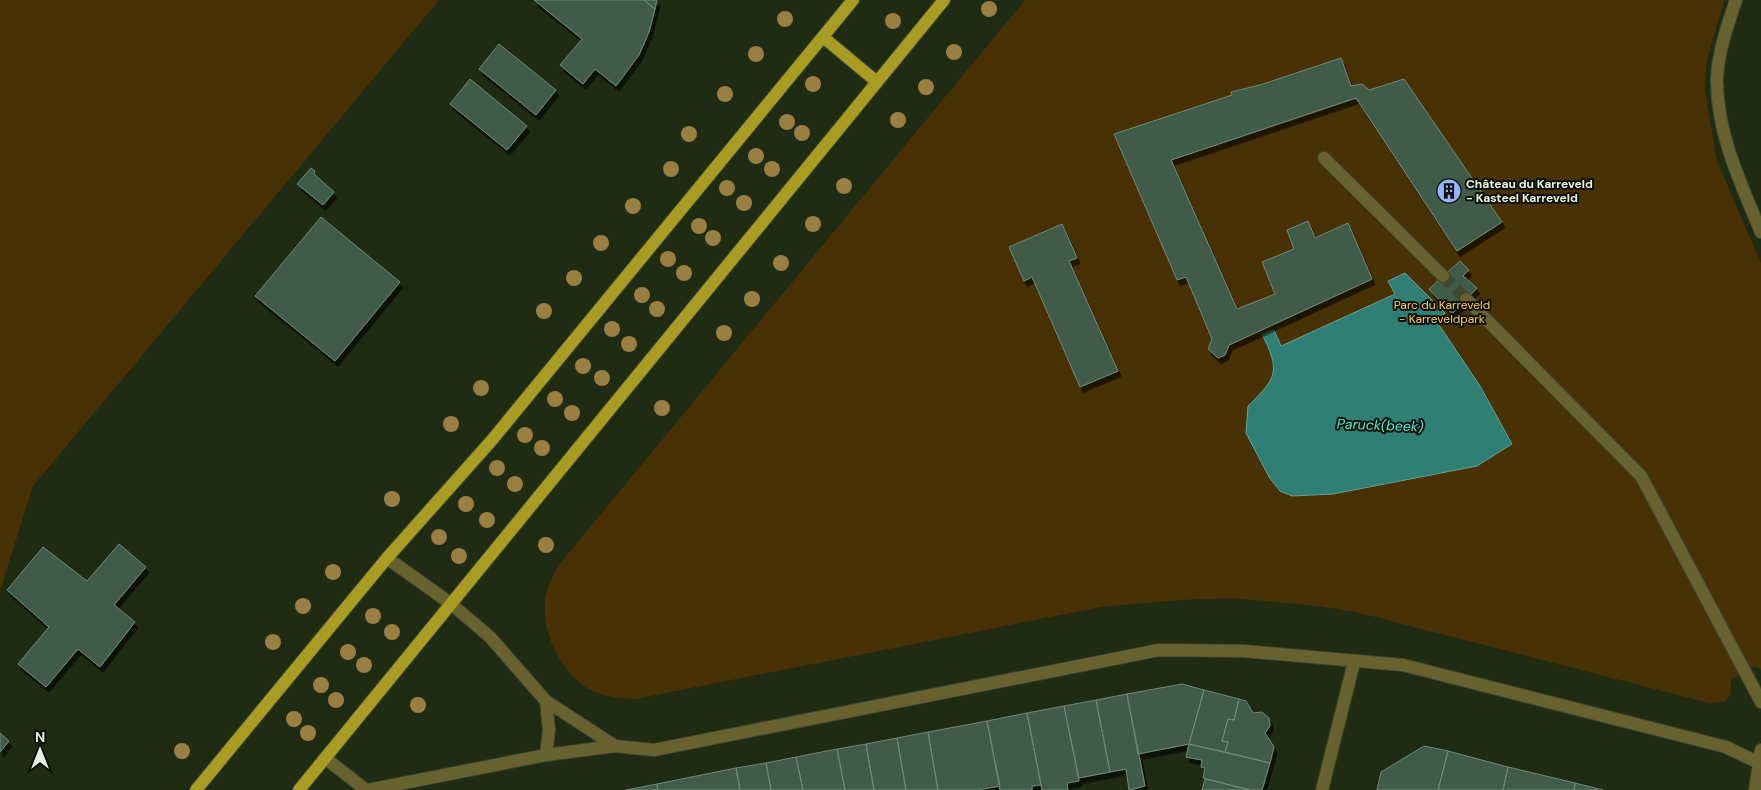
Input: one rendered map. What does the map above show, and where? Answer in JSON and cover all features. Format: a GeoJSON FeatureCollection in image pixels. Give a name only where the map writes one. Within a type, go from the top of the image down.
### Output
{"type":"FeatureCollection","features":[{"type":"Feature","properties":{"kind":"main road"},"geometry":{"type":"LineString","coordinates":[[196,790],[387,558],[492,440],[853,0]]}},
{"type":"Feature","properties":{"kind":"main road"},"geometry":{"type":"LineString","coordinates":[[299,790],[944,0]]}},
{"type":"Feature","properties":{"kind":"main road"},"geometry":{"type":"LineString","coordinates":[[823,37],[877,82]]}},
{"type":"Feature","properties":{"kind":"street"},"geometry":{"type":"LineString","coordinates":[[1736,0],[1726,30],[1717,78],[1726,144],[1761,232]]}},
{"type":"Feature","properties":{"kind":"street"},"geometry":{"type":"LineString","coordinates":[[1324,158],[1443,276]]}},
{"type":"Feature","properties":{"kind":"street"},"geometry":{"type":"LineString","coordinates":[[1466,299],[1641,476],[1761,702]]}},
{"type":"Feature","properties":{"kind":"street"},"geometry":{"type":"LineString","coordinates":[[387,558],[450,603],[490,637],[546,701],[615,746]]}},
{"type":"Feature","properties":{"kind":"street"},"geometry":{"type":"LineString","coordinates":[[325,758],[367,790],[546,755],[615,746],[654,750],[1159,650],[1244,651],[1413,667],[1726,747],[1760,764]]}},
{"type":"Feature","properties":{"kind":"street"},"geometry":{"type":"LineString","coordinates":[[1322,790],[1354,662]]}},
{"type":"Feature","properties":{"kind":"street"},"geometry":{"type":"LineString","coordinates":[[546,701],[548,730],[546,755]]}},
{"type":"Feature","properties":{"kind":"street"},"geometry":{"type":"LineString","coordinates":[[1755,790],[1761,750]]}},
{"type":"Feature","properties":{"kind":"green space"},"geometry":{"type":"Polygon","coordinates":[[[0,0],[439,0],[33,486],[0,591],[0,0]]]}},
{"type":"Feature","properties":{"kind":"green space","name":"Parc du Karreveld - Karreveldpark"},"geometry":{"type":"Polygon","coordinates":[[[1025,0],[1724,0],[1706,64],[1705,91],[1717,161],[1761,263],[1761,670],[1755,666],[1731,680],[1731,694],[1724,702],[1709,703],[1356,612],[1318,606],[1233,598],[1180,600],[1101,607],[635,699],[605,695],[587,688],[577,680],[568,671],[553,647],[546,620],[546,594],[558,566],[1025,0]]]}},
{"type":"Feature","properties":{"kind":"water","name":"Paruck(beek)"},"geometry":{"type":"Polygon","coordinates":[[[1405,273],[1445,313],[1437,322],[1480,386],[1512,444],[1477,466],[1333,494],[1292,496],[1280,491],[1269,477],[1246,433],[1248,406],[1265,388],[1273,373],[1272,357],[1262,334],[1274,330],[1281,346],[1395,294],[1388,281],[1405,273]]]}},
{"type":"Feature","properties":{"kind":"building"},"geometry":{"type":"Polygon","coordinates":[[[534,0],[644,0],[655,9],[649,32],[639,55],[616,86],[595,69],[583,84],[560,65],[582,39],[534,0]]]}},
{"type":"Feature","properties":{"kind":"building"},"geometry":{"type":"Polygon","coordinates":[[[644,0],[657,0],[655,9],[644,0]]]}},
{"type":"Feature","properties":{"kind":"building"},"geometry":{"type":"Polygon","coordinates":[[[499,44],[556,90],[536,115],[479,69],[499,44]]]}},
{"type":"Feature","properties":{"kind":"building","name":"Château du Karreveld - Kasteel Karreveld"},"geometry":{"type":"Polygon","coordinates":[[[1341,58],[1351,86],[1362,84],[1369,90],[1404,79],[1502,222],[1457,251],[1356,98],[1171,160],[1237,309],[1275,294],[1262,262],[1294,249],[1287,230],[1308,221],[1315,238],[1348,223],[1372,279],[1229,345],[1225,355],[1218,358],[1208,349],[1212,339],[1186,277],[1177,280],[1114,134],[1232,95],[1231,92],[1260,85],[1341,58]]]}},
{"type":"Feature","properties":{"kind":"building"},"geometry":{"type":"Polygon","coordinates":[[[470,79],[527,126],[507,150],[450,104],[470,79]]]}},
{"type":"Feature","properties":{"kind":"building"},"geometry":{"type":"Polygon","coordinates":[[[311,168],[315,171],[314,174],[334,192],[323,205],[297,184],[311,168]]]}},
{"type":"Feature","properties":{"kind":"building"},"geometry":{"type":"Polygon","coordinates":[[[321,217],[400,282],[335,361],[255,296],[321,217]]]}},
{"type":"Feature","properties":{"kind":"building"},"geometry":{"type":"Polygon","coordinates":[[[1062,224],[1077,258],[1069,261],[1118,371],[1080,387],[1032,277],[1024,281],[1009,247],[1062,224]]]}},
{"type":"Feature","properties":{"kind":"building"},"geometry":{"type":"Polygon","coordinates":[[[1460,261],[1469,270],[1463,276],[1477,288],[1452,314],[1429,289],[1460,261]]]}},
{"type":"Feature","properties":{"kind":"building"},"geometry":{"type":"Polygon","coordinates":[[[119,544],[146,567],[114,605],[135,622],[100,667],[78,649],[46,687],[18,664],[49,627],[7,590],[43,547],[87,581],[119,544]]]}},
{"type":"Feature","properties":{"kind":"building"},"geometry":{"type":"Polygon","coordinates":[[[1182,684],[1204,690],[1189,744],[1138,754],[1127,694],[1182,684]]]}},
{"type":"Feature","properties":{"kind":"building"},"geometry":{"type":"Polygon","coordinates":[[[1204,690],[1239,699],[1234,720],[1228,719],[1222,741],[1228,742],[1225,752],[1189,744],[1204,690]]]}},
{"type":"Feature","properties":{"kind":"building"},"geometry":{"type":"Polygon","coordinates":[[[1127,694],[1145,786],[1129,790],[1126,769],[1110,772],[1096,700],[1127,694]]]}},
{"type":"Feature","properties":{"kind":"building"},"geometry":{"type":"Polygon","coordinates":[[[1239,699],[1246,701],[1253,713],[1262,712],[1269,718],[1270,726],[1265,733],[1274,747],[1270,763],[1225,752],[1228,742],[1222,741],[1228,719],[1234,720],[1239,699]]]}},
{"type":"Feature","properties":{"kind":"building"},"geometry":{"type":"Polygon","coordinates":[[[1096,700],[1110,772],[1079,778],[1064,706],[1096,700]]]}},
{"type":"Feature","properties":{"kind":"building"},"geometry":{"type":"Polygon","coordinates":[[[1064,706],[1079,781],[1067,783],[1068,790],[1042,790],[1027,713],[1064,706]]]}},
{"type":"Feature","properties":{"kind":"building"},"geometry":{"type":"Polygon","coordinates":[[[1027,713],[1041,785],[1032,786],[1032,790],[1000,790],[987,721],[1027,713]]]}},
{"type":"Feature","properties":{"kind":"building"},"geometry":{"type":"Polygon","coordinates":[[[987,721],[1000,786],[978,790],[938,790],[928,732],[987,721]]]}},
{"type":"Feature","properties":{"kind":"building"},"geometry":{"type":"Polygon","coordinates":[[[928,732],[938,790],[906,790],[897,738],[928,732]]]}},
{"type":"Feature","properties":{"kind":"building"},"geometry":{"type":"Polygon","coordinates":[[[0,733],[9,741],[0,752],[0,733]]]}},
{"type":"Feature","properties":{"kind":"building"},"geometry":{"type":"Polygon","coordinates":[[[897,738],[906,790],[874,790],[866,744],[897,738]]]}},
{"type":"Feature","properties":{"kind":"building"},"geometry":{"type":"Polygon","coordinates":[[[866,744],[874,790],[845,790],[837,749],[866,744]]]}},
{"type":"Feature","properties":{"kind":"building"},"geometry":{"type":"Polygon","coordinates":[[[1189,744],[1270,763],[1262,790],[1250,790],[1203,778],[1205,768],[1201,767],[1202,760],[1186,757],[1189,744]]]}},
{"type":"Feature","properties":{"kind":"building"},"geometry":{"type":"Polygon","coordinates":[[[1424,746],[1448,751],[1438,790],[1377,790],[1381,772],[1424,746]]]}},
{"type":"Feature","properties":{"kind":"building"},"geometry":{"type":"Polygon","coordinates":[[[837,749],[845,790],[803,790],[796,757],[837,749]]]}},
{"type":"Feature","properties":{"kind":"building"},"geometry":{"type":"Polygon","coordinates":[[[1448,751],[1508,767],[1503,790],[1438,790],[1448,751]]]}},
{"type":"Feature","properties":{"kind":"building"},"geometry":{"type":"Polygon","coordinates":[[[796,757],[803,790],[771,790],[766,763],[796,757]]]}},
{"type":"Feature","properties":{"kind":"building"},"geometry":{"type":"Polygon","coordinates":[[[766,763],[771,790],[740,790],[736,768],[766,763]]]}},
{"type":"Feature","properties":{"kind":"building"},"geometry":{"type":"Polygon","coordinates":[[[1508,767],[1575,783],[1574,790],[1503,790],[1508,767]]]}},
{"type":"Feature","properties":{"kind":"building"},"geometry":{"type":"Polygon","coordinates":[[[736,768],[740,790],[658,790],[657,784],[736,768]]]}},
{"type":"Feature","properties":{"kind":"building"},"geometry":{"type":"Polygon","coordinates":[[[1205,779],[1250,790],[1202,790],[1205,779]]]}},
{"type":"Feature","properties":{"kind":"building"},"geometry":{"type":"Polygon","coordinates":[[[1575,783],[1603,790],[1574,790],[1575,783]]]}},
{"type":"Feature","properties":{"kind":"building"},"geometry":{"type":"Polygon","coordinates":[[[657,784],[658,790],[626,790],[657,784]]]}},
{"type":"Feature","properties":{"kind":"tunnel"},"geometry":{"type":"LineString","coordinates":[[1443,276],[1466,299]]}},
{"type":"Feature","properties":{"kind":"place","name":"Château du Karreveld - Kasteel Karreveld"},"geometry":{"type":"Point","coordinates":[1449,191]}}]}
